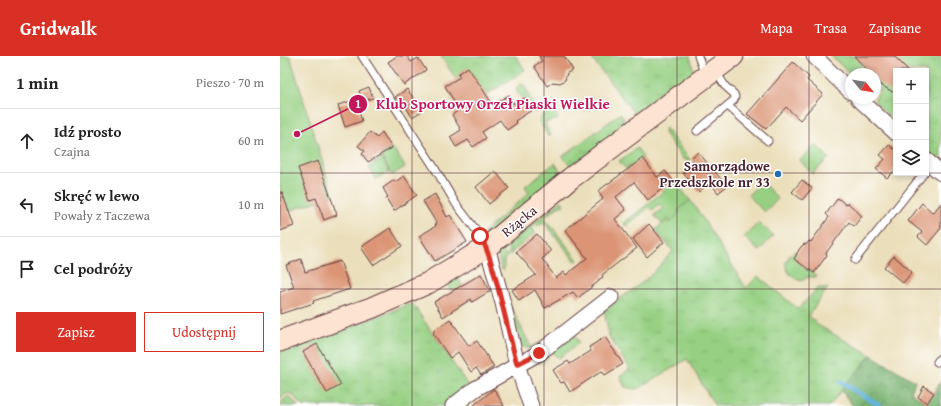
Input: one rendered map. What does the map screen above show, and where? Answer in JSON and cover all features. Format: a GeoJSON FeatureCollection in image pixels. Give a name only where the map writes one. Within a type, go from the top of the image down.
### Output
{"type":"FeatureCollection","features":[{"type":"Feature","properties":{"kind":"street","name":"Rżącka"},"geometry":{"type":"LineString","coordinates":[[280,341],[371,308],[428,283],[487,247],[571,178],[733,56]]}},
{"type":"Feature","properties":{"kind":"street"},"geometry":{"type":"LineString","coordinates":[[814,56],[845,86]]}},
{"type":"Feature","properties":{"kind":"street"},"geometry":{"type":"LineString","coordinates":[[865,104],[893,130]]}},
{"type":"Feature","properties":{"kind":"street"},"geometry":{"type":"LineString","coordinates":[[487,247],[503,303],[517,364],[531,406]]}},
{"type":"Feature","properties":{"kind":"street"},"geometry":{"type":"LineString","coordinates":[[453,406],[475,389],[539,353],[611,297]]}},
{"type":"Feature","properties":{"kind":"lane"},"geometry":{"type":"LineString","coordinates":[[362,56],[434,167],[456,204],[487,247]]}},
{"type":"Feature","properties":{"kind":"lane"},"geometry":{"type":"LineString","coordinates":[[697,131],[734,100],[734,94],[710,74],[698,56]]}},
{"type":"Feature","properties":{"kind":"lane"},"geometry":{"type":"LineString","coordinates":[[728,106],[768,141]]}},
{"type":"Feature","properties":{"kind":"lane"},"geometry":{"type":"LineString","coordinates":[[855,260],[930,168]]}},
{"type":"Feature","properties":{"kind":"green space"},"geometry":{"type":"Polygon","coordinates":[[[280,56],[290,56],[333,196],[280,214],[280,56]]]}},
{"type":"Feature","properties":{"kind":"green space"},"geometry":{"type":"Polygon","coordinates":[[[441,56],[516,56],[525,70],[472,104],[441,56]]]}},
{"type":"Feature","properties":{"kind":"green space"},"geometry":{"type":"Polygon","coordinates":[[[590,56],[690,56],[695,76],[637,117],[590,56]]]}},
{"type":"Feature","properties":{"kind":"green space"},"geometry":{"type":"Polygon","coordinates":[[[831,56],[941,56],[941,164],[929,154],[929,68],[893,68],[893,120],[877,104],[881,104],[881,68],[845,68],[845,69],[831,56]]]}},
{"type":"Feature","properties":{"kind":"green space"},"geometry":{"type":"Polygon","coordinates":[[[520,84],[524,85],[530,99],[536,107],[536,111],[534,113],[524,98],[518,94],[516,89],[520,84]]]}},
{"type":"Feature","properties":{"kind":"green space"},"geometry":{"type":"Polygon","coordinates":[[[549,104],[558,118],[556,120],[546,122],[545,125],[551,135],[548,136],[539,121],[549,104]]]}},
{"type":"Feature","properties":{"kind":"green space"},"geometry":{"type":"Polygon","coordinates":[[[621,113],[626,125],[573,165],[570,165],[562,157],[621,113]]]}},
{"type":"Feature","properties":{"kind":"green space"},"geometry":{"type":"Polygon","coordinates":[[[665,128],[691,161],[683,159],[664,133],[665,128]]]}},
{"type":"Feature","properties":{"kind":"green space"},"geometry":{"type":"Polygon","coordinates":[[[816,145],[829,158],[812,174],[800,160],[816,145]]]}},
{"type":"Feature","properties":{"kind":"green space"},"geometry":{"type":"Polygon","coordinates":[[[393,148],[405,167],[392,175],[381,155],[393,148]]]}},
{"type":"Feature","properties":{"kind":"green space"},"geometry":{"type":"Polygon","coordinates":[[[637,148],[643,157],[626,169],[619,161],[637,148]]]}},
{"type":"Feature","properties":{"kind":"green space"},"geometry":{"type":"Polygon","coordinates":[[[382,158],[389,172],[376,179],[369,167],[382,158]]]}},
{"type":"Feature","properties":{"kind":"green space"},"geometry":{"type":"Polygon","coordinates":[[[555,163],[561,173],[488,235],[483,233],[529,193],[525,186],[555,163]]]}},
{"type":"Feature","properties":{"kind":"green space"},"geometry":{"type":"Polygon","coordinates":[[[675,182],[690,200],[678,210],[679,213],[670,222],[668,219],[662,224],[654,215],[664,208],[660,204],[652,210],[649,207],[626,226],[624,223],[675,182]]]}},
{"type":"Feature","properties":{"kind":"green space"},"geometry":{"type":"Polygon","coordinates":[[[762,182],[778,199],[764,212],[748,195],[762,182]]]}},
{"type":"Feature","properties":{"kind":"green space"},"geometry":{"type":"Polygon","coordinates":[[[690,200],[746,288],[758,276],[798,309],[818,288],[828,288],[808,316],[816,321],[814,323],[871,355],[829,406],[715,406],[687,359],[638,389],[625,387],[620,376],[630,369],[609,336],[604,310],[639,285],[653,273],[673,251],[655,230],[668,219],[670,221],[678,210],[690,200]]]}},
{"type":"Feature","properties":{"kind":"green space"},"geometry":{"type":"Polygon","coordinates":[[[562,201],[564,205],[558,207],[533,226],[531,224],[562,201]]]}},
{"type":"Feature","properties":{"kind":"green space"},"geometry":{"type":"Polygon","coordinates":[[[544,217],[578,260],[576,262],[544,222],[538,226],[536,224],[544,217]]]}},
{"type":"Feature","properties":{"kind":"green space"},"geometry":{"type":"Polygon","coordinates":[[[759,222],[773,236],[759,251],[744,237],[759,222]]]}},
{"type":"Feature","properties":{"kind":"green space"},"geometry":{"type":"Polygon","coordinates":[[[530,225],[532,227],[508,246],[513,252],[504,259],[504,270],[501,269],[498,255],[500,248],[506,256],[509,253],[504,245],[530,225]]]}},
{"type":"Feature","properties":{"kind":"green space"},"geometry":{"type":"Polygon","coordinates":[[[532,227],[535,233],[512,252],[508,246],[532,227]]]}},
{"type":"Feature","properties":{"kind":"green space"},"geometry":{"type":"Polygon","coordinates":[[[794,251],[798,254],[801,263],[800,265],[807,271],[808,269],[814,273],[816,277],[808,277],[801,281],[790,274],[786,262],[794,251]]]}},
{"type":"Feature","properties":{"kind":"green space"},"geometry":{"type":"Polygon","coordinates":[[[458,278],[470,300],[460,306],[447,284],[458,278]]]}},
{"type":"Feature","properties":{"kind":"green space"},"geometry":{"type":"Polygon","coordinates":[[[412,303],[469,387],[445,406],[302,406],[292,394],[288,393],[280,398],[280,353],[334,334],[412,303]]]}},
{"type":"Feature","properties":{"kind":"green space"},"geometry":{"type":"Polygon","coordinates":[[[511,307],[531,347],[546,340],[546,343],[531,348],[522,346],[511,307]]]}},
{"type":"Feature","properties":{"kind":"green space"},"geometry":{"type":"Polygon","coordinates":[[[574,335],[579,343],[559,358],[551,352],[574,335]]]}},
{"type":"Feature","properties":{"kind":"green space"},"geometry":{"type":"Polygon","coordinates":[[[871,355],[915,381],[911,393],[927,403],[941,381],[941,406],[853,406],[841,390],[871,355]]]}},
{"type":"Feature","properties":{"kind":"green space"},"geometry":{"type":"Polygon","coordinates":[[[288,396],[298,406],[280,406],[280,403],[288,396]]]}},
{"type":"Feature","properties":{"kind":"building"},"geometry":{"type":"Polygon","coordinates":[[[397,56],[407,56],[411,62],[418,58],[426,70],[404,85],[388,62],[397,56]]]}},
{"type":"Feature","properties":{"kind":"building"},"geometry":{"type":"Polygon","coordinates":[[[539,56],[564,56],[573,70],[567,73],[565,80],[560,83],[553,82],[547,86],[534,66],[542,61],[539,56]]]}},
{"type":"Feature","properties":{"kind":"building"},"geometry":{"type":"Polygon","coordinates":[[[854,56],[894,56],[906,68],[893,68],[893,92],[881,85],[881,68],[865,68],[854,56]]]}},
{"type":"Feature","properties":{"kind":"building"},"geometry":{"type":"Polygon","coordinates":[[[793,62],[809,77],[807,80],[823,94],[800,120],[786,107],[766,129],[747,114],[793,62]]]}},
{"type":"Feature","properties":{"kind":"building"},"geometry":{"type":"Polygon","coordinates":[[[468,67],[493,105],[509,95],[514,104],[524,98],[532,110],[515,121],[517,123],[507,130],[500,120],[482,132],[486,138],[473,147],[468,140],[456,147],[450,137],[461,130],[452,115],[459,110],[445,86],[460,77],[458,74],[468,67]]]}},
{"type":"Feature","properties":{"kind":"building"},"geometry":{"type":"Polygon","coordinates":[[[369,87],[373,98],[362,101],[359,91],[369,87]]]}},
{"type":"Feature","properties":{"kind":"building"},"geometry":{"type":"Polygon","coordinates":[[[407,89],[422,111],[412,117],[404,104],[401,106],[395,97],[407,89]]]}},
{"type":"Feature","properties":{"kind":"building"},"geometry":{"type":"Polygon","coordinates":[[[355,100],[362,121],[345,127],[338,105],[355,100]]]}},
{"type":"Feature","properties":{"kind":"building"},"geometry":{"type":"Polygon","coordinates":[[[370,132],[377,138],[382,132],[392,148],[368,162],[362,154],[365,151],[358,146],[370,132]]]}},
{"type":"Feature","properties":{"kind":"building"},"geometry":{"type":"Polygon","coordinates":[[[889,145],[893,148],[893,172],[887,178],[876,169],[885,159],[880,155],[889,145]]]}},
{"type":"Feature","properties":{"kind":"building"},"geometry":{"type":"Polygon","coordinates":[[[698,152],[727,186],[718,193],[710,182],[699,192],[683,173],[695,163],[691,158],[698,152]]]}},
{"type":"Feature","properties":{"kind":"building"},"geometry":{"type":"Polygon","coordinates":[[[643,158],[657,177],[665,171],[673,180],[648,200],[634,182],[616,197],[626,210],[615,219],[637,248],[602,275],[603,277],[598,280],[599,281],[578,298],[573,292],[545,308],[535,290],[519,301],[512,290],[536,275],[516,252],[537,234],[551,251],[542,259],[556,278],[564,272],[566,275],[587,258],[565,230],[603,199],[598,191],[643,158]]]}},
{"type":"Feature","properties":{"kind":"building"},"geometry":{"type":"Polygon","coordinates":[[[318,161],[337,215],[324,220],[316,198],[310,200],[298,168],[318,161]]]}},
{"type":"Feature","properties":{"kind":"building"},"geometry":{"type":"Polygon","coordinates":[[[495,171],[509,188],[489,204],[476,187],[495,171]]]}},
{"type":"Feature","properties":{"kind":"building"},"geometry":{"type":"Polygon","coordinates":[[[404,176],[417,195],[394,211],[386,198],[388,197],[383,188],[394,180],[395,182],[404,176]]]}},
{"type":"Feature","properties":{"kind":"building"},"geometry":{"type":"Polygon","coordinates":[[[802,180],[812,188],[802,200],[792,192],[802,180]]]}},
{"type":"Feature","properties":{"kind":"building"},"geometry":{"type":"Polygon","coordinates":[[[280,192],[282,192],[294,226],[280,231],[280,192]]]}},
{"type":"Feature","properties":{"kind":"building"},"geometry":{"type":"Polygon","coordinates":[[[435,194],[447,217],[450,215],[467,242],[435,261],[419,236],[437,224],[423,201],[435,194]]]}},
{"type":"Feature","properties":{"kind":"building"},"geometry":{"type":"Polygon","coordinates":[[[838,198],[846,205],[848,203],[862,216],[854,226],[849,222],[826,253],[827,255],[814,273],[794,259],[804,244],[806,245],[809,241],[811,242],[829,217],[826,214],[838,198]]]}},
{"type":"Feature","properties":{"kind":"building"},"geometry":{"type":"Polygon","coordinates":[[[922,203],[933,213],[941,203],[941,228],[927,245],[918,237],[922,232],[908,221],[922,203]]]}},
{"type":"Feature","properties":{"kind":"building"},"geometry":{"type":"Polygon","coordinates":[[[649,224],[664,242],[647,257],[633,239],[649,224]]]}},
{"type":"Feature","properties":{"kind":"building"},"geometry":{"type":"Polygon","coordinates":[[[390,228],[402,246],[373,265],[361,247],[390,228]]]}},
{"type":"Feature","properties":{"kind":"building"},"geometry":{"type":"Polygon","coordinates":[[[894,256],[912,272],[903,283],[884,267],[894,256]]]}},
{"type":"Feature","properties":{"kind":"building"},"geometry":{"type":"Polygon","coordinates":[[[301,259],[305,272],[340,261],[350,289],[280,314],[280,292],[294,287],[286,265],[301,259]]]}},
{"type":"Feature","properties":{"kind":"building"},"geometry":{"type":"Polygon","coordinates":[[[481,274],[490,291],[472,302],[471,299],[443,317],[434,302],[481,274]]]}},
{"type":"Feature","properties":{"kind":"building"},"geometry":{"type":"Polygon","coordinates":[[[450,319],[469,346],[477,341],[494,367],[481,375],[476,368],[471,372],[458,352],[450,358],[433,333],[434,330],[450,319]]]}},
{"type":"Feature","properties":{"kind":"building"},"geometry":{"type":"Polygon","coordinates":[[[605,337],[623,364],[605,375],[602,371],[570,392],[564,382],[561,383],[553,370],[568,361],[570,364],[591,351],[589,347],[605,337]]]}},
{"type":"Feature","properties":{"kind":"building"},"geometry":{"type":"Polygon","coordinates":[[[317,344],[341,385],[327,393],[303,352],[317,344]]]}},
{"type":"Feature","properties":{"kind":"building"},"geometry":{"type":"Polygon","coordinates":[[[924,386],[934,393],[927,403],[918,397],[924,386]]]}},
{"type":"Feature","properties":{"kind":"building"},"geometry":{"type":"Polygon","coordinates":[[[494,389],[504,406],[473,406],[494,389]]]}},
{"type":"Feature","properties":{"kind":"waterway"},"geometry":{"type":"LineString","coordinates":[[840,381],[880,406]]}},
{"type":"Feature","properties":{"kind":"place","name":"Klub Sportowy Orzeł Piaski Wielkie"},"geometry":{"type":"Point","coordinates":[297,134]}},
{"type":"Feature","properties":{"kind":"place","name":"Samorządowe Przedszkole nr 33"},"geometry":{"type":"Point","coordinates":[778,174]}},
{"type":"Feature","properties":{"kind":"route"},"geometry":{"type":"LineString","coordinates":[[480,236],[487,247],[491,260],[503,303],[517,364],[539,353]]}}]}
